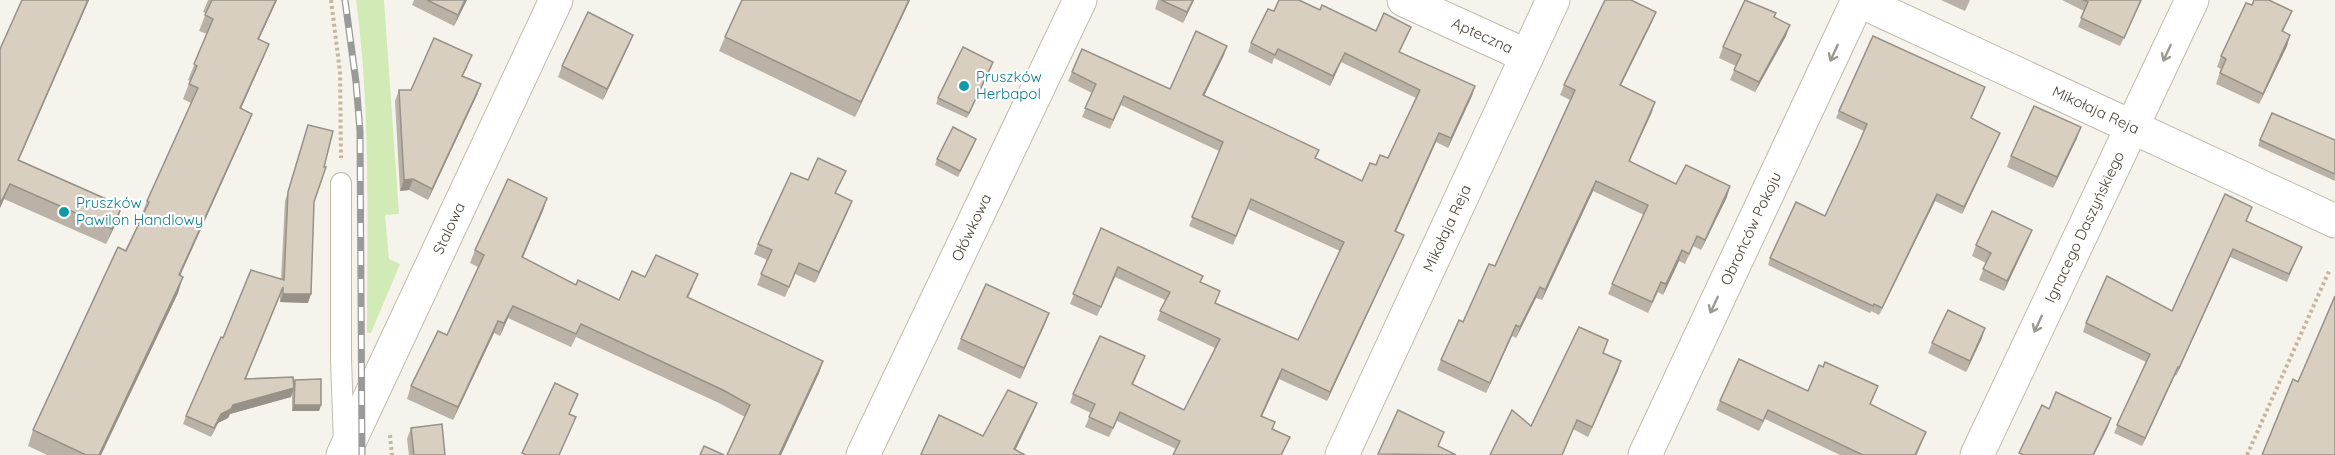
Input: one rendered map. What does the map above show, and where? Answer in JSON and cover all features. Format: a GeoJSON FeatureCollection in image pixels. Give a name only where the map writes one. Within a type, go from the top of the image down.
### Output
{"type":"FeatureCollection","features":[{"type":"Feature","properties":{"kind":"street","name":"Stalowa"},"geometry":{"type":"LineString","coordinates":[[344,453],[556,0]]}},
{"type":"Feature","properties":{"kind":"street","name":"Ołówkowa"},"geometry":{"type":"LineString","coordinates":[[863,455],[1080,0]]}},
{"type":"Feature","properties":{"kind":"street","name":"Apteczna"},"geometry":{"type":"LineString","coordinates":[[1404,0],[1527,56]]}},
{"type":"Feature","properties":{"kind":"street","name":"Mikołaja Reja"},"geometry":{"type":"LineString","coordinates":[[1342,455],[1553,0]]}},
{"type":"Feature","properties":{"kind":"street","name":"Mikołaja Reja"},"geometry":{"type":"LineString","coordinates":[[1858,0],[2335,221]]}},
{"type":"Feature","properties":{"kind":"street","name":"Obrońców Pokoju"},"geometry":{"type":"LineString","coordinates":[[1645,455],[1858,0]]}},
{"type":"Feature","properties":{"kind":"street","name":"Ignacego Daszyńskiego"},"geometry":{"type":"LineString","coordinates":[[1977,455],[2192,0]]}},
{"type":"Feature","properties":{"kind":"lane"},"geometry":{"type":"LineString","coordinates":[[341,183],[340,359],[344,453]]}},
{"type":"Feature","properties":{"kind":"path"},"geometry":{"type":"LineString","coordinates":[[331,0],[340,72],[341,183]]}},
{"type":"Feature","properties":{"kind":"path"},"geometry":{"type":"LineString","coordinates":[[2247,455],[2330,269]]}},
{"type":"Feature","properties":{"kind":"green space"},"geometry":{"type":"Polygon","coordinates":[[[356,0],[384,0],[399,214],[385,215],[389,259],[400,264],[371,333],[367,333],[366,124],[356,0]]]}},
{"type":"Feature","properties":{"kind":"building"},"geometry":{"type":"Polygon","coordinates":[[[22,0],[88,0],[18,160],[122,206],[112,229],[10,184],[0,204],[0,49],[22,0]]]}},
{"type":"Feature","properties":{"kind":"building"},"geometry":{"type":"Polygon","coordinates":[[[212,0],[276,0],[258,39],[269,44],[240,108],[252,114],[179,275],[183,277],[99,455],[86,455],[33,430],[118,247],[126,251],[198,88],[189,84],[197,66],[194,64],[213,19],[205,15],[212,0]]]}},
{"type":"Feature","properties":{"kind":"building"},"geometry":{"type":"Polygon","coordinates":[[[427,0],[465,0],[458,15],[427,0]]]}},
{"type":"Feature","properties":{"kind":"building"},"geometry":{"type":"Polygon","coordinates":[[[742,0],[909,0],[861,102],[725,37],[742,0]]]}},
{"type":"Feature","properties":{"kind":"building"},"geometry":{"type":"Polygon","coordinates":[[[1161,0],[1193,0],[1187,12],[1161,0]]]}},
{"type":"Feature","properties":{"kind":"building"},"geometry":{"type":"Polygon","coordinates":[[[1279,0],[1299,0],[1320,10],[1322,5],[1376,31],[1384,13],[1411,27],[1399,52],[1475,86],[1451,138],[1439,133],[1395,231],[1404,235],[1330,392],[1282,369],[1261,416],[1275,422],[1272,429],[1290,437],[1281,455],[1173,455],[1180,441],[1120,412],[1113,428],[1089,417],[1095,404],[1073,394],[1100,336],[1145,356],[1132,384],[1184,410],[1220,339],[1160,311],[1170,292],[1118,267],[1101,307],[1073,294],[1101,228],[1203,276],[1200,282],[1220,291],[1215,303],[1298,340],[1344,242],[1251,199],[1236,236],[1192,217],[1223,142],[1124,96],[1113,120],[1085,108],[1096,84],[1072,72],[1082,49],[1170,89],[1196,31],[1227,46],[1203,95],[1319,150],[1315,158],[1362,181],[1370,163],[1376,165],[1380,155],[1388,158],[1420,90],[1345,53],[1333,76],[1278,49],[1275,55],[1251,43],[1268,9],[1274,11],[1279,0]]]}},
{"type":"Feature","properties":{"kind":"building"},"geometry":{"type":"Polygon","coordinates":[[[1605,0],[1631,0],[1656,12],[1620,85],[1655,102],[1629,161],[1676,184],[1686,165],[1730,186],[1705,240],[1697,236],[1689,254],[1682,250],[1666,284],[1661,282],[1652,302],[1612,284],[1648,205],[1596,181],[1545,290],[1540,287],[1520,327],[1516,325],[1490,383],[1441,360],[1459,320],[1463,322],[1489,264],[1495,266],[1575,90],[1564,85],[1605,0]]]}},
{"type":"Feature","properties":{"kind":"building"},"geometry":{"type":"Polygon","coordinates":[[[1745,0],[1776,13],[1774,17],[1790,25],[1759,82],[1734,70],[1741,55],[1723,47],[1745,0]]]}},
{"type":"Feature","properties":{"kind":"building"},"geometry":{"type":"Polygon","coordinates":[[[2083,0],[2141,0],[2124,38],[2081,18],[2088,2],[2083,0]]]}},
{"type":"Feature","properties":{"kind":"building"},"geometry":{"type":"Polygon","coordinates":[[[2254,0],[2269,0],[2292,11],[2282,31],[2290,35],[2263,94],[2220,73],[2226,59],[2221,56],[2246,3],[2252,5],[2254,0]]]}},
{"type":"Feature","properties":{"kind":"building"},"geometry":{"type":"Polygon","coordinates":[[[588,12],[633,35],[607,89],[562,66],[588,12]]]}},
{"type":"Feature","properties":{"kind":"building"},"geometry":{"type":"Polygon","coordinates":[[[1873,36],[1985,87],[1971,118],[2000,133],[1964,207],[1937,194],[1882,308],[1874,304],[1873,306],[1770,258],[1796,202],[1825,216],[1858,145],[1867,124],[1839,111],[1873,36]]]}},
{"type":"Feature","properties":{"kind":"building"},"geometry":{"type":"Polygon","coordinates":[[[434,38],[472,55],[462,76],[481,84],[432,189],[413,179],[404,180],[399,90],[411,90],[434,38]]]}},
{"type":"Feature","properties":{"kind":"building","name":"Pruszków Herbapol"},"geometry":{"type":"Polygon","coordinates":[[[963,47],[993,62],[969,113],[938,98],[963,47]]]}},
{"type":"Feature","properties":{"kind":"building"},"geometry":{"type":"Polygon","coordinates":[[[2034,106],[2081,127],[2057,177],[2011,156],[2034,106]]]}},
{"type":"Feature","properties":{"kind":"building"},"geometry":{"type":"Polygon","coordinates":[[[2272,113],[2335,140],[2335,174],[2260,140],[2272,113]]]}},
{"type":"Feature","properties":{"kind":"building"},"geometry":{"type":"Polygon","coordinates":[[[308,125],[333,131],[324,167],[326,167],[314,202],[311,294],[283,294],[283,287],[245,379],[293,377],[294,388],[233,405],[231,409],[221,414],[214,428],[186,416],[221,337],[223,338],[251,270],[284,280],[288,192],[308,125]]]}},
{"type":"Feature","properties":{"kind":"building"},"geometry":{"type":"Polygon","coordinates":[[[953,127],[976,139],[960,171],[937,159],[953,127]]]}},
{"type":"Feature","properties":{"kind":"building"},"geometry":{"type":"Polygon","coordinates":[[[818,158],[846,171],[835,193],[852,201],[819,272],[799,263],[789,287],[761,274],[772,250],[758,244],[791,173],[808,180],[818,158]]]}},
{"type":"Feature","properties":{"kind":"building"},"geometry":{"type":"Polygon","coordinates":[[[508,179],[547,198],[522,257],[576,285],[578,280],[619,300],[632,271],[645,277],[656,255],[698,274],[687,297],[823,361],[779,455],[727,455],[750,405],[723,390],[581,324],[576,334],[513,306],[504,323],[498,321],[458,407],[411,386],[438,331],[447,335],[484,255],[475,250],[508,179]]]}},
{"type":"Feature","properties":{"kind":"building"},"geometry":{"type":"Polygon","coordinates":[[[2225,194],[2252,207],[2246,221],[2302,247],[2289,274],[2233,249],[2145,438],[2117,425],[2150,354],[2086,323],[2107,276],[2172,311],[2225,194]]]}},
{"type":"Feature","properties":{"kind":"building"},"geometry":{"type":"Polygon","coordinates":[[[1992,211],[2032,230],[2007,281],[1983,269],[1991,253],[1976,245],[1992,211]]]}},
{"type":"Feature","properties":{"kind":"building"},"geometry":{"type":"Polygon","coordinates":[[[986,284],[1049,313],[1024,368],[961,339],[986,284]]]}},
{"type":"Feature","properties":{"kind":"building"},"geometry":{"type":"Polygon","coordinates":[[[2335,296],[2335,455],[2262,455],[2293,379],[2298,382],[2335,296]]]}},
{"type":"Feature","properties":{"kind":"building"},"geometry":{"type":"Polygon","coordinates":[[[1948,310],[1985,328],[1970,361],[1932,343],[1948,310]]]}},
{"type":"Feature","properties":{"kind":"building"},"geometry":{"type":"Polygon","coordinates":[[[1579,327],[1608,340],[1603,353],[1621,361],[1592,427],[1577,420],[1562,455],[1490,455],[1512,410],[1531,426],[1579,327]]]}},
{"type":"Feature","properties":{"kind":"building"},"geometry":{"type":"Polygon","coordinates":[[[1739,359],[1808,391],[1819,365],[1823,367],[1825,362],[1878,386],[1870,404],[1926,432],[1915,455],[1863,455],[1768,410],[1763,421],[1720,401],[1739,359]]]}},
{"type":"Feature","properties":{"kind":"building"},"geometry":{"type":"Polygon","coordinates":[[[321,379],[321,405],[294,405],[295,380],[321,379]]]}},
{"type":"Feature","properties":{"kind":"building"},"geometry":{"type":"Polygon","coordinates":[[[555,383],[578,394],[569,414],[576,417],[559,455],[526,455],[522,453],[555,383]]]}},
{"type":"Feature","properties":{"kind":"building"},"geometry":{"type":"Polygon","coordinates":[[[1008,390],[1037,403],[1014,449],[1025,455],[921,454],[939,415],[983,436],[1008,390]]]}},
{"type":"Feature","properties":{"kind":"building"},"geometry":{"type":"Polygon","coordinates":[[[2056,392],[2111,418],[2093,455],[2024,455],[2019,453],[2042,405],[2049,409],[2056,392]]]}},
{"type":"Feature","properties":{"kind":"building"},"geometry":{"type":"Polygon","coordinates":[[[1398,410],[1444,432],[1438,446],[1456,455],[1378,454],[1398,410]]]}},
{"type":"Feature","properties":{"kind":"building"},"geometry":{"type":"Polygon","coordinates":[[[442,424],[445,455],[414,455],[411,428],[442,424]]]}},
{"type":"Feature","properties":{"kind":"building"},"geometry":{"type":"Polygon","coordinates":[[[704,446],[724,455],[700,455],[704,446]]]}},
{"type":"Feature","properties":{"kind":"railway"},"geometry":{"type":"LineString","coordinates":[[345,0],[360,131],[362,455]]}},
{"type":"Feature","properties":{"kind":"place","name":"Pruszków Herbapol"},"geometry":{"type":"Point","coordinates":[964,86]}},
{"type":"Feature","properties":{"kind":"place","name":"Pruszków Pawilon Handlowy"},"geometry":{"type":"Point","coordinates":[64,212]}}]}
